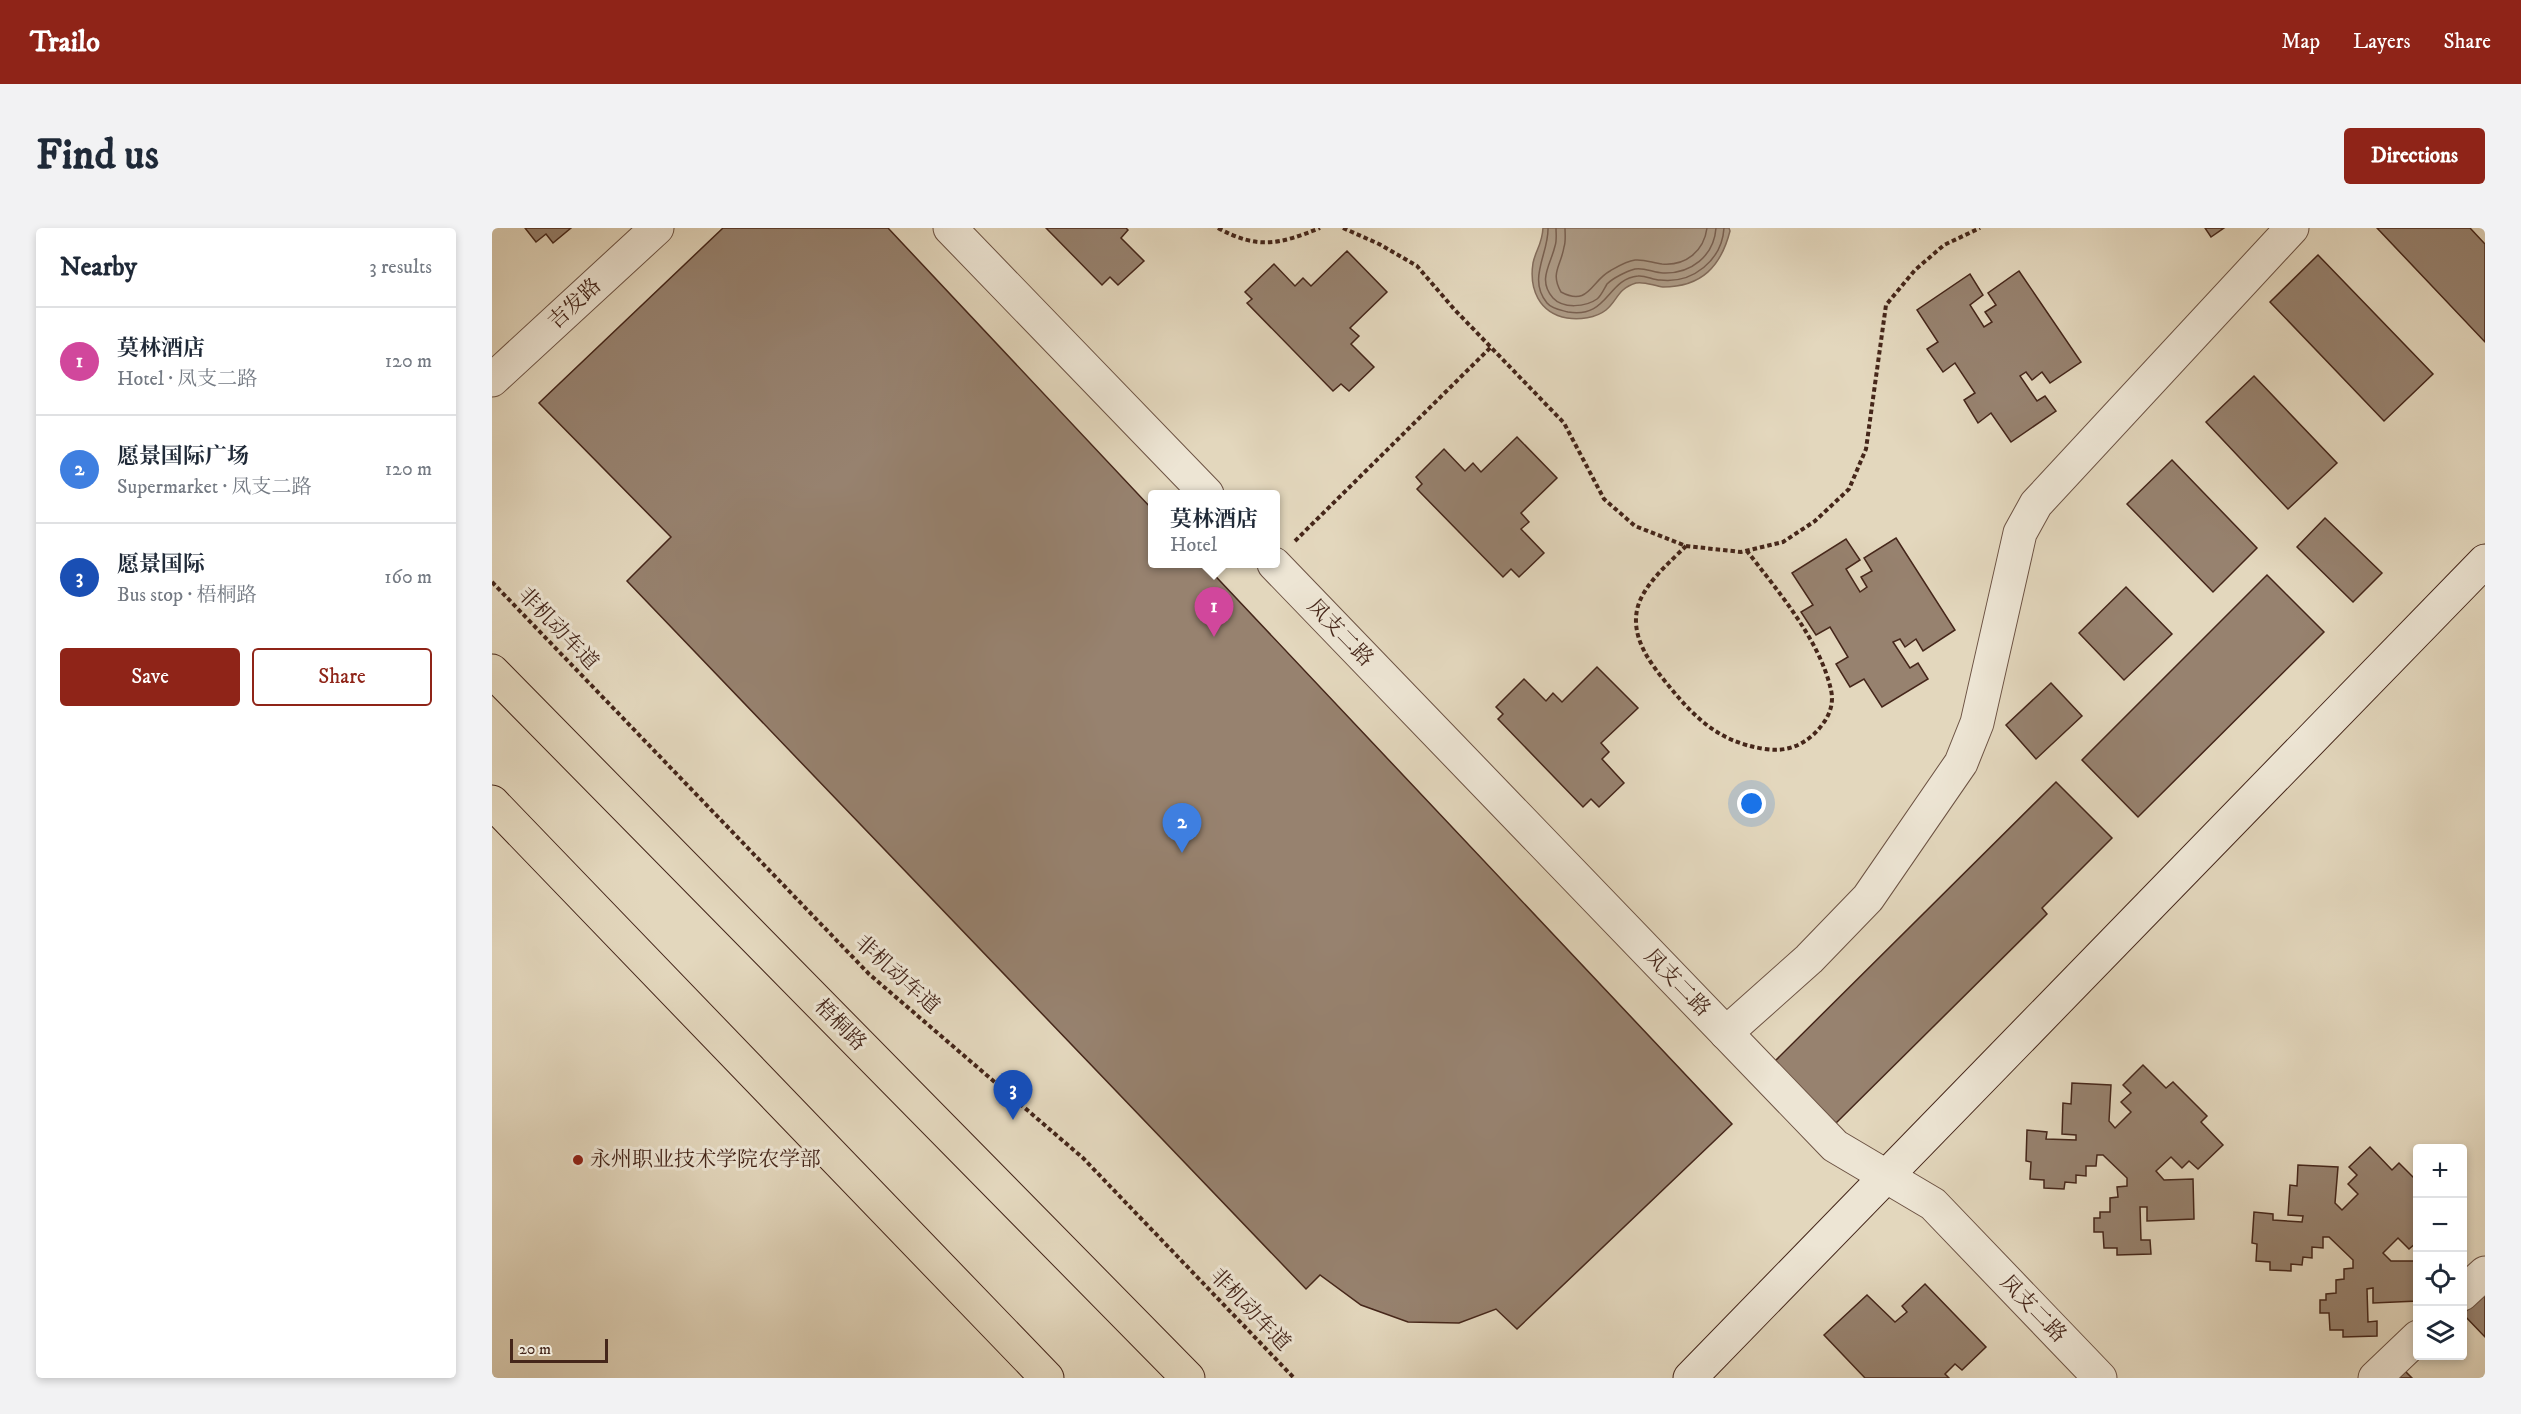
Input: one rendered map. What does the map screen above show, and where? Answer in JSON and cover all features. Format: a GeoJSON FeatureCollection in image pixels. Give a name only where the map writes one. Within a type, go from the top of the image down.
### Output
{"type":"FeatureCollection","features":[{"type":"Feature","properties":{"kind":"main road","name":"梧桐路"},"geometry":{"type":"LineString","coordinates":[[492,671],[1188,1378]]}},
{"type":"Feature","properties":{"kind":"main road"},"geometry":{"type":"LineString","coordinates":[[492,802],[1047,1378]]}},
{"type":"Feature","properties":{"kind":"street","name":"吉发路"},"geometry":{"type":"LineString","coordinates":[[492,380],[657,228]]}},
{"type":"Feature","properties":{"kind":"street"},"geometry":{"type":"LineString","coordinates":[[950,228],[1202,490]]}},
{"type":"Feature","properties":{"kind":"street"},"geometry":{"type":"LineString","coordinates":[[1726,1033],[1809,958],[1868,898],[1961,763],[1977,723],[2020,533],[2036,504],[2292,228]]}},
{"type":"Feature","properties":{"kind":"street","name":"凤支二路"},"geometry":{"type":"LineString","coordinates":[[1283,554],[1726,1033],[1835,1146],[1933,1204],[2100,1378]]}},
{"type":"Feature","properties":{"kind":"street"},"geometry":{"type":"LineString","coordinates":[[1690,1378],[2485,561]]}},
{"type":"Feature","properties":{"kind":"street"},"geometry":{"type":"LineString","coordinates":[[2467,1290],[2485,1273]]}},
{"type":"Feature","properties":{"kind":"street"},"geometry":{"type":"LineString","coordinates":[[2375,1378],[2413,1342]]}},
{"type":"Feature","properties":{"kind":"path"},"geometry":{"type":"LineString","coordinates":[[1218,228],[1239,239],[1283,243],[1320,228]]}},
{"type":"Feature","properties":{"kind":"path"},"geometry":{"type":"LineString","coordinates":[[1343,228],[1379,244],[1417,266],[1564,423],[1604,499],[1635,526],[1686,546],[1741,552],[1782,542],[1815,521],[1849,489],[1866,449],[1886,305],[1915,270],[1944,245],[1980,228]]}},
{"type":"Feature","properties":{"kind":"path"},"geometry":{"type":"LineString","coordinates":[[1283,554],[1491,347]]}},
{"type":"Feature","properties":{"kind":"path"},"geometry":{"type":"LineString","coordinates":[[1686,546],[1659,574],[1639,604],[1635,628],[1648,660],[1688,709],[1717,734],[1742,746],[1782,752],[1807,741],[1828,720],[1832,691],[1814,647],[1783,597],[1747,551]]}},
{"type":"Feature","properties":{"kind":"path","name":"非机动车道"},"geometry":{"type":"LineString","coordinates":[[492,582],[869,974],[1083,1158],[1294,1378]]}},
{"type":"Feature","properties":{"kind":"water"},"geometry":{"type":"Polygon","coordinates":[[[1543,228],[1729,228],[1730,231],[1721,255],[1708,272],[1699,279],[1677,286],[1663,287],[1636,283],[1625,288],[1602,313],[1577,319],[1549,311],[1535,291],[1533,263],[1543,228]]]}},
{"type":"Feature","properties":{"kind":"building"},"geometry":{"type":"Polygon","coordinates":[[[525,228],[571,228],[553,243],[546,234],[536,242],[525,228]]]}},
{"type":"Feature","properties":{"kind":"building"},"geometry":{"type":"Polygon","coordinates":[[[723,228],[888,228],[1148,505],[1148,568],[1208,568],[1732,1124],[1517,1329],[1496,1309],[1459,1323],[1408,1322],[1361,1305],[1320,1275],[1306,1289],[627,581],[671,537],[539,403],[723,228]]]}},
{"type":"Feature","properties":{"kind":"building"},"geometry":{"type":"Polygon","coordinates":[[[1046,228],[1126,228],[1128,230],[1121,238],[1144,261],[1118,285],[1110,277],[1102,285],[1046,228]]]}},
{"type":"Feature","properties":{"kind":"building"},"geometry":{"type":"Polygon","coordinates":[[[2205,228],[2224,228],[2211,237],[2205,228]]]}},
{"type":"Feature","properties":{"kind":"building"},"geometry":{"type":"Polygon","coordinates":[[[2377,228],[2470,228],[2485,244],[2485,342],[2377,228]]]}},
{"type":"Feature","properties":{"kind":"building"},"geometry":{"type":"Polygon","coordinates":[[[1347,251],[1387,292],[1350,328],[1359,336],[1351,344],[1374,367],[1349,391],[1341,384],[1333,391],[1247,303],[1252,299],[1245,292],[1274,264],[1295,286],[1303,278],[1311,286],[1347,251]]]}},
{"type":"Feature","properties":{"kind":"building"},"geometry":{"type":"Polygon","coordinates":[[[2318,255],[2433,374],[2384,421],[2270,302],[2318,255]]]}},
{"type":"Feature","properties":{"kind":"building"},"geometry":{"type":"Polygon","coordinates":[[[2019,271],[2081,362],[2050,383],[2042,372],[2032,380],[2026,372],[2020,376],[2037,401],[2045,396],[2056,411],[2011,442],[1991,413],[1978,423],[1964,400],[1975,393],[1955,363],[1943,372],[1927,349],[1938,342],[1917,310],[1970,274],[1983,295],[1970,305],[1984,327],[1992,322],[1985,312],[1996,305],[1988,293],[2019,271]]]}},
{"type":"Feature","properties":{"kind":"building"},"geometry":{"type":"Polygon","coordinates":[[[2254,376],[2337,463],[2288,509],[2206,422],[2254,376]]]}},
{"type":"Feature","properties":{"kind":"building"},"geometry":{"type":"Polygon","coordinates":[[[1517,437],[1557,478],[1521,513],[1529,522],[1521,529],[1544,553],[1519,577],[1511,569],[1503,577],[1417,489],[1422,484],[1416,477],[1444,449],[1465,471],[1473,463],[1481,472],[1517,437]]]}},
{"type":"Feature","properties":{"kind":"building"},"geometry":{"type":"Polygon","coordinates":[[[2172,460],[2257,548],[2213,592],[2127,504],[2172,460]]]}},
{"type":"Feature","properties":{"kind":"building"},"geometry":{"type":"Polygon","coordinates":[[[2325,518],[2382,573],[2353,602],[2297,547],[2325,518]]]}},
{"type":"Feature","properties":{"kind":"building"},"geometry":{"type":"Polygon","coordinates":[[[1896,538],[1955,630],[1923,651],[1916,639],[1905,647],[1900,639],[1893,642],[1910,668],[1918,663],[1928,679],[1882,707],[1864,679],[1850,687],[1836,664],[1848,657],[1830,627],[1816,635],[1801,612],[1813,605],[1792,573],[1846,539],[1860,560],[1846,569],[1860,592],[1867,587],[1861,577],[1872,571],[1864,558],[1896,538]]]}},
{"type":"Feature","properties":{"kind":"building"},"geometry":{"type":"Polygon","coordinates":[[[2267,575],[2324,632],[2138,817],[2082,760],[2267,575]]]}},
{"type":"Feature","properties":{"kind":"building"},"geometry":{"type":"Polygon","coordinates":[[[2126,587],[2172,634],[2124,680],[2079,633],[2126,587]]]}},
{"type":"Feature","properties":{"kind":"building"},"geometry":{"type":"Polygon","coordinates":[[[1597,667],[1638,708],[1601,743],[1609,752],[1602,759],[1624,783],[1599,807],[1591,799],[1583,807],[1498,719],[1503,714],[1496,707],[1524,679],[1546,701],[1553,693],[1562,702],[1597,667]]]}},
{"type":"Feature","properties":{"kind":"building"},"geometry":{"type":"Polygon","coordinates":[[[2051,683],[2082,716],[2036,759],[2006,725],[2051,683]]]}},
{"type":"Feature","properties":{"kind":"building"},"geometry":{"type":"Polygon","coordinates":[[[2056,782],[2112,838],[2042,908],[2047,914],[1830,1129],[1769,1067],[2056,782]]]}},
{"type":"Feature","properties":{"kind":"building"},"geometry":{"type":"Polygon","coordinates":[[[2143,1065],[2166,1088],[2173,1082],[2207,1116],[2201,1122],[2223,1145],[2198,1169],[2189,1161],[2182,1168],[2171,1157],[2156,1171],[2164,1180],[2193,1179],[2194,1219],[2147,1221],[2147,1207],[2140,1207],[2141,1240],[2150,1240],[2151,1254],[2117,1255],[2117,1248],[2104,1248],[2103,1232],[2094,1232],[2094,1218],[2100,1218],[2100,1212],[2110,1212],[2110,1198],[2118,1197],[2117,1187],[2127,1186],[2127,1178],[2103,1155],[2097,1155],[2096,1166],[2086,1166],[2086,1176],[2076,1175],[2076,1183],[2065,1182],[2064,1189],[2044,1188],[2044,1180],[2030,1179],[2031,1162],[2026,1161],[2027,1130],[2047,1132],[2046,1139],[2076,1140],[2076,1135],[2062,1134],[2063,1103],[2071,1104],[2072,1083],[2111,1085],[2109,1121],[2115,1128],[2131,1112],[2121,1102],[2131,1093],[2123,1085],[2143,1065]]]}},
{"type":"Feature","properties":{"kind":"building"},"geometry":{"type":"Polygon","coordinates":[[[2370,1147],[2392,1170],[2399,1163],[2413,1177],[2413,1246],[2409,1249],[2398,1238],[2383,1253],[2391,1261],[2413,1261],[2413,1301],[2373,1303],[2373,1288],[2367,1289],[2368,1322],[2377,1321],[2377,1336],[2343,1337],[2343,1330],[2330,1330],[2329,1313],[2320,1313],[2320,1300],[2326,1300],[2326,1294],[2336,1293],[2336,1280],[2344,1279],[2344,1269],[2353,1268],[2353,1260],[2329,1237],[2323,1237],[2323,1248],[2312,1247],[2312,1258],[2303,1257],[2302,1265],[2291,1264],[2291,1271],[2270,1270],[2270,1262],[2256,1261],[2257,1244],[2252,1243],[2254,1212],[2273,1214],[2273,1220],[2302,1222],[2303,1216],[2288,1215],[2290,1185],[2297,1186],[2298,1165],[2338,1167],[2335,1203],[2342,1210],[2358,1194],[2348,1184],[2357,1175],[2349,1167],[2370,1147]]]}},
{"type":"Feature","properties":{"kind":"building"},"geometry":{"type":"Polygon","coordinates":[[[1925,1284],[1986,1347],[1962,1370],[1955,1364],[1945,1374],[1949,1378],[1865,1378],[1824,1335],[1867,1295],[1895,1322],[1907,1312],[1902,1306],[1925,1284]]]}},
{"type":"Feature","properties":{"kind":"building"},"geometry":{"type":"Polygon","coordinates":[[[2485,1294],[2485,1337],[2467,1318],[2467,1310],[2485,1294]]]}},
{"type":"Feature","properties":{"kind":"building"},"geometry":{"type":"Polygon","coordinates":[[[2403,1369],[2412,1378],[2393,1378],[2403,1369]]]}},
{"type":"Feature","properties":{"kind":"place","name":"莫林酒店"},"geometry":{"type":"Point","coordinates":[1214,637]}},
{"type":"Feature","properties":{"kind":"place","name":"愿景国际广场"},"geometry":{"type":"Point","coordinates":[1182,853]}},
{"type":"Feature","properties":{"kind":"place","name":"愿景国际"},"geometry":{"type":"Point","coordinates":[1013,1120]}},
{"type":"Feature","properties":{"kind":"place","name":"永州职业技术学院农学部"},"geometry":{"type":"Point","coordinates":[578,1160]}}]}
